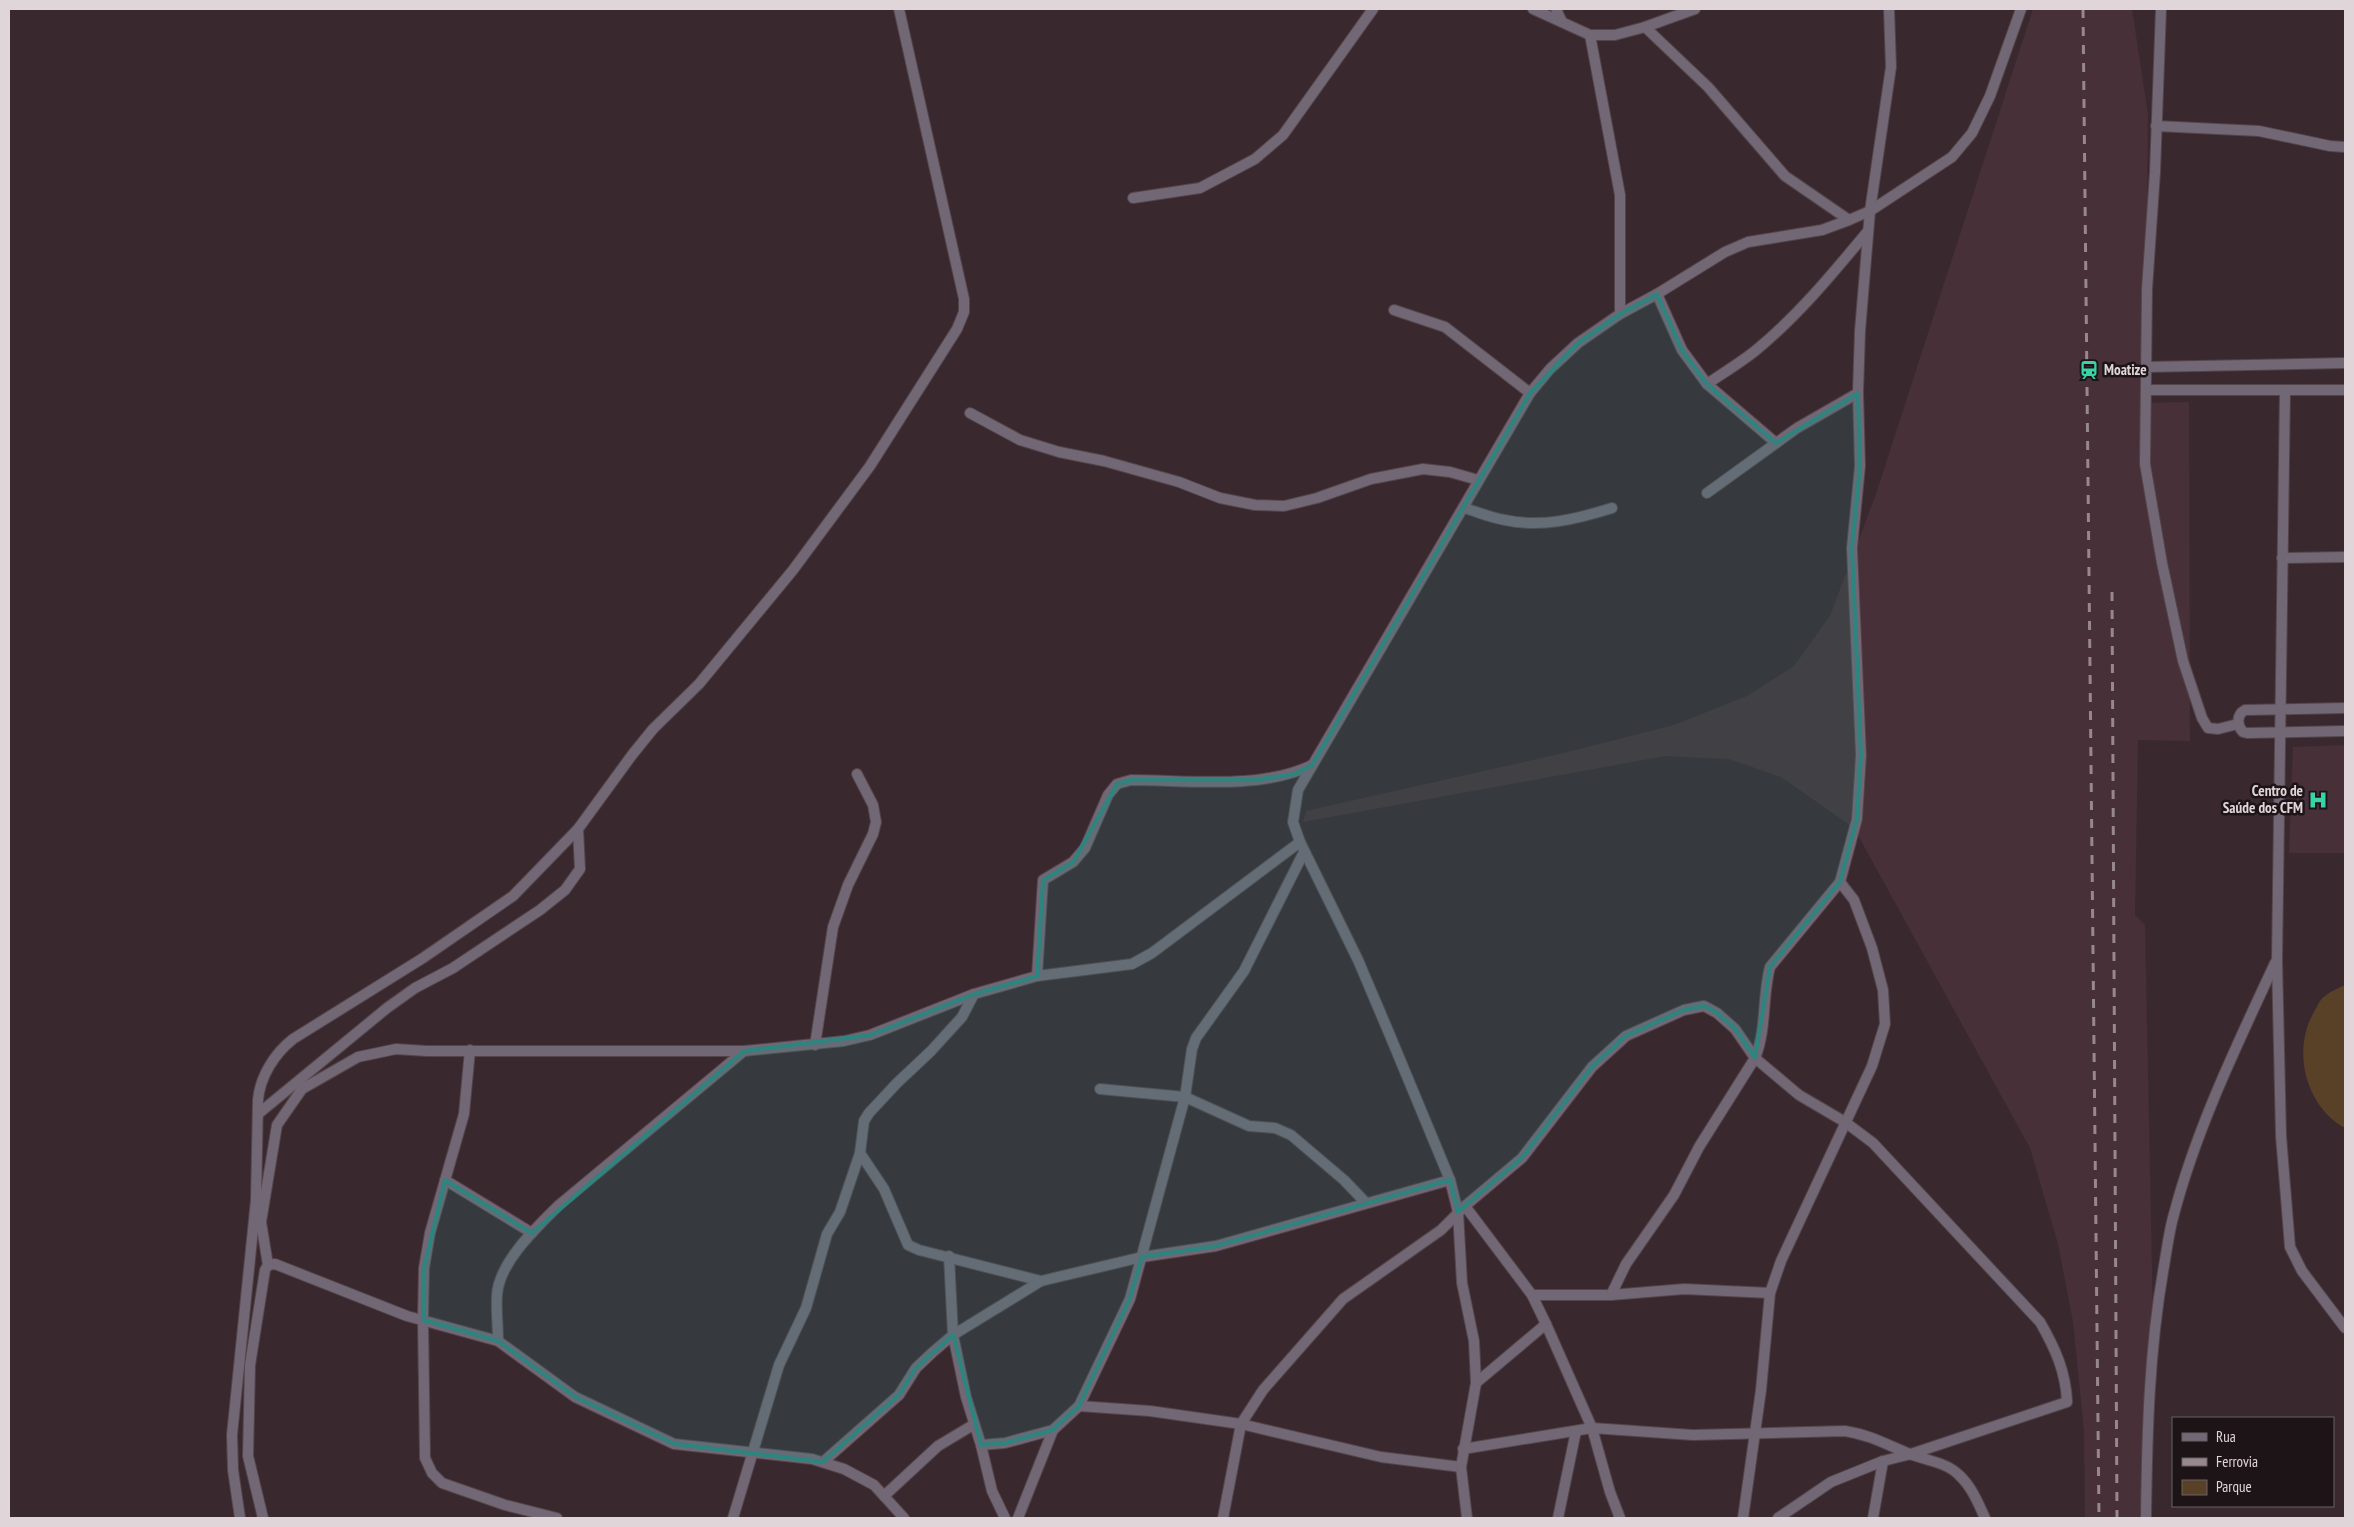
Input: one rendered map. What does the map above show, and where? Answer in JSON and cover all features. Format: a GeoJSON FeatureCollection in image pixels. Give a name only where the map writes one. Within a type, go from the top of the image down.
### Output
{"type":"FeatureCollection","features":[{"type":"Feature","properties":{"kind":"street"},"geometry":{"type":"LineString","coordinates":[[240,1518],[233,1470],[232,1436],[256,1200],[259,1087],[277,1054],[285,1045],[423,958],[513,896],[578,829],[653,729],[699,684],[793,570],[870,466],[957,329],[964,312],[964,299],[899,9]]}},
{"type":"Feature","properties":{"kind":"street"},"geometry":{"type":"LineString","coordinates":[[1134,198],[1200,188],[1255,159],[1283,136],[1373,9]]}},
{"type":"Feature","properties":{"kind":"street"},"geometry":{"type":"LineString","coordinates":[[1532,9],[1590,35],[1615,35],[1645,27],[1695,9]]}},
{"type":"Feature","properties":{"kind":"street"},"geometry":{"type":"LineString","coordinates":[[1556,9],[1562,22]]}},
{"type":"Feature","properties":{"kind":"street"},"geometry":{"type":"LineString","coordinates":[[1610,1294],[1626,1264],[1674,1195],[1699,1147],[1755,1058],[1760,1047],[1766,984],[1770,967],[1840,882],[1857,819],[1860,755],[1852,548],[1860,466],[1858,393],[1860,331],[1870,211],[1892,67],[1890,9]]}},
{"type":"Feature","properties":{"kind":"street"},"geometry":{"type":"LineString","coordinates":[[1620,1518],[1610,1492],[1592,1428],[1532,1294],[1462,1209],[1358,960],[1304,852],[1293,822],[1298,790],[1530,393],[1550,369],[1578,343],[1620,314],[1657,294],[1725,252],[1748,242],[1822,230],[1870,211],[1952,158],[1972,133],[1990,96],[2021,9]]}},
{"type":"Feature","properties":{"kind":"street"},"geometry":{"type":"LineString","coordinates":[[2160,9],[2147,289],[2145,464],[2162,563],[2184,662],[2202,718],[2208,728],[2218,729],[2238,724]]}},
{"type":"Feature","properties":{"kind":"street"},"geometry":{"type":"LineString","coordinates":[[1645,27],[1708,87],[1785,176],[1848,220]]}},
{"type":"Feature","properties":{"kind":"street"},"geometry":{"type":"LineString","coordinates":[[1590,35],[1620,195],[1620,314]]}},
{"type":"Feature","properties":{"kind":"street"},"geometry":{"type":"LineString","coordinates":[[2156,126],[2258,131],[2330,146],[2345,147]]}},
{"type":"Feature","properties":{"kind":"street"},"geometry":{"type":"LineString","coordinates":[[1708,384],[1754,351],[1788,322],[1868,232]]}},
{"type":"Feature","properties":{"kind":"street"},"geometry":{"type":"LineString","coordinates":[[1657,294],[1682,350],[1708,384],[1776,443]]}},
{"type":"Feature","properties":{"kind":"street"},"geometry":{"type":"LineString","coordinates":[[1394,310],[1445,327],[1530,393]]}},
{"type":"Feature","properties":{"kind":"street"},"geometry":{"type":"LineString","coordinates":[[2146,366],[2345,363]]}},
{"type":"Feature","properties":{"kind":"street"},"geometry":{"type":"LineString","coordinates":[[2146,390],[2345,390]]}},
{"type":"Feature","properties":{"kind":"street"},"geometry":{"type":"LineString","coordinates":[[2284,390],[2277,960],[2281,1136],[2290,1247],[2302,1271],[2345,1328]]}},
{"type":"Feature","properties":{"kind":"street"},"geometry":{"type":"LineString","coordinates":[[1707,493],[1797,428],[1858,393]]}},
{"type":"Feature","properties":{"kind":"street"},"geometry":{"type":"LineString","coordinates":[[970,413],[1020,440],[1059,452],[1104,461],[1179,482],[1220,498],[1255,505],[1284,506],[1317,498],[1371,479],[1423,469],[1450,472],[1478,480]]}},
{"type":"Feature","properties":{"kind":"street"},"geometry":{"type":"LineString","coordinates":[[1464,508],[1505,520],[1537,523],[1574,520],[1612,508]]}},
{"type":"Feature","properties":{"kind":"street"},"geometry":{"type":"LineString","coordinates":[[2282,558],[2345,557]]}},
{"type":"Feature","properties":{"kind":"street"},"geometry":{"type":"LineString","coordinates":[[2345,708],[2245,710],[2239,716],[2238,724],[2243,732],[2345,731]]}},
{"type":"Feature","properties":{"kind":"street"},"geometry":{"type":"LineString","coordinates":[[1037,976],[1043,880],[1073,862],[1085,848],[1108,796],[1118,784],[1131,780],[1252,780],[1294,774],[1312,765]]}},
{"type":"Feature","properties":{"kind":"street"},"geometry":{"type":"LineString","coordinates":[[815,1045],[833,927],[848,885],[873,834],[876,822],[873,805],[857,774]]}},
{"type":"Feature","properties":{"kind":"street"},"geometry":{"type":"LineString","coordinates":[[258,1114],[387,1008],[501,936],[540,910],[565,890],[580,869],[578,829]]}},
{"type":"Feature","properties":{"kind":"street"},"geometry":{"type":"LineString","coordinates":[[268,1265],[261,1222],[277,1125],[302,1089],[358,1057],[396,1049],[744,1051],[815,1045],[870,1035],[974,994],[1037,976],[1132,964],[1152,953],[1300,842]]}},
{"type":"Feature","properties":{"kind":"street"},"geometry":{"type":"LineString","coordinates":[[1018,1518],[1053,1430],[1079,1406],[1130,1299],[1184,1097],[1192,1049],[1196,1038],[1244,971],[1304,852]]}},
{"type":"Feature","properties":{"kind":"street"},"geometry":{"type":"LineString","coordinates":[[1743,1518],[1761,1390],[1770,1293],[1781,1260],[1872,1066],[1885,1024],[1883,990],[1872,948],[1854,900],[1840,882]]}},
{"type":"Feature","properties":{"kind":"street"},"geometry":{"type":"LineString","coordinates":[[2146,1518],[2147,1429],[2155,1317],[2174,1215],[2200,1133],[2227,1068],[2277,960]]}},
{"type":"Feature","properties":{"kind":"street"},"geometry":{"type":"LineString","coordinates":[[733,1518],[779,1365],[806,1308],[825,1240],[840,1212],[860,1153],[864,1121],[869,1113],[962,1017],[974,994]]}},
{"type":"Feature","properties":{"kind":"street"},"geometry":{"type":"LineString","coordinates":[[1224,1518],[1241,1424],[1263,1390],[1343,1299],[1441,1230],[1462,1209],[1522,1158],[1592,1066],[1626,1036],[1684,1010],[1704,1006],[1718,1013],[1735,1029],[1755,1058],[1799,1095],[1845,1122],[1873,1144],[2040,1322],[2057,1351],[2067,1384],[2067,1402],[1910,1454],[1883,1461],[1831,1482],[1778,1518]]}},
{"type":"Feature","properties":{"kind":"street"},"geometry":{"type":"LineString","coordinates":[[470,1050],[464,1114],[430,1233],[426,1259],[423,1320],[425,1458],[432,1473],[442,1483],[505,1505],[550,1517]]}},
{"type":"Feature","properties":{"kind":"street"},"geometry":{"type":"LineString","coordinates":[[498,1341],[497,1295],[499,1282],[506,1268],[532,1232],[559,1205],[744,1051]]}},
{"type":"Feature","properties":{"kind":"street"},"geometry":{"type":"LineString","coordinates":[[1100,1089],[1184,1097],[1249,1126],[1275,1128],[1291,1135],[1344,1180],[1366,1202]]}},
{"type":"Feature","properties":{"kind":"street"},"geometry":{"type":"LineString","coordinates":[[860,1153],[884,1189],[908,1245],[919,1250],[949,1256],[1041,1281]]}},
{"type":"Feature","properties":{"kind":"street"},"geometry":{"type":"LineString","coordinates":[[445,1180],[532,1232]]}},
{"type":"Feature","properties":{"kind":"street"},"geometry":{"type":"LineString","coordinates":[[823,1462],[899,1395],[916,1368],[954,1335],[1041,1281],[1142,1257],[1216,1246],[1366,1202],[1450,1180]]}},
{"type":"Feature","properties":{"kind":"street"},"geometry":{"type":"LineString","coordinates":[[1462,1209],[1462,1283],[1474,1341],[1476,1383],[1461,1468],[1467,1518]]}},
{"type":"Feature","properties":{"kind":"street"},"geometry":{"type":"LineString","coordinates":[[949,1256],[954,1335],[973,1425],[981,1446],[992,1490],[1005,1518]]}},
{"type":"Feature","properties":{"kind":"street"},"geometry":{"type":"LineString","coordinates":[[263,1518],[248,1456],[250,1365],[264,1270],[268,1265],[275,1264],[423,1320],[498,1341],[575,1397],[674,1444],[812,1459],[844,1469],[874,1485],[904,1518]]}},
{"type":"Feature","properties":{"kind":"street"},"geometry":{"type":"LineString","coordinates":[[1532,1294],[1610,1294],[1684,1289],[1770,1293]]}},
{"type":"Feature","properties":{"kind":"street"},"geometry":{"type":"LineString","coordinates":[[1476,1383],[1546,1324]]}},
{"type":"Feature","properties":{"kind":"street"},"geometry":{"type":"LineString","coordinates":[[1079,1406],[1150,1411],[1241,1424],[1381,1457],[1461,1468]]}},
{"type":"Feature","properties":{"kind":"street"},"geometry":{"type":"LineString","coordinates":[[884,1496],[938,1446],[973,1425]]}},
{"type":"Feature","properties":{"kind":"street"},"geometry":{"type":"LineString","coordinates":[[1463,1449],[1592,1428],[1693,1435],[1754,1435],[1845,1431],[1864,1434],[1910,1454],[1938,1462],[1959,1474],[1972,1490],[1985,1518]]}},
{"type":"Feature","properties":{"kind":"street"},"geometry":{"type":"LineString","coordinates":[[981,1446],[1005,1443],[1053,1430]]}},
{"type":"Feature","properties":{"kind":"street"},"geometry":{"type":"LineString","coordinates":[[1558,1518],[1576,1430]]}},
{"type":"Feature","properties":{"kind":"street"},"geometry":{"type":"LineString","coordinates":[[1873,1518],[1883,1461]]}},
{"type":"Feature","properties":{"kind":"highlighted area"},"geometry":{"type":"Polygon","coordinates":[[[1657,294],[1682,350],[1707,384],[1776,443],[1858,393],[1860,466],[1852,548],[1861,755],[1857,819],[1840,882],[1770,967],[1755,1058],[1735,1029],[1717,1013],[1704,1006],[1684,1010],[1626,1036],[1592,1067],[1522,1158],[1458,1212],[1450,1180],[1216,1246],[1142,1257],[1130,1299],[1079,1406],[1053,1430],[1005,1443],[981,1445],[953,1335],[916,1368],[899,1395],[823,1462],[674,1444],[575,1397],[498,1341],[423,1320],[424,1268],[445,1180],[532,1233],[744,1051],[870,1035],[974,994],[1037,976],[1043,880],[1073,862],[1117,784],[1131,780],[1252,780],[1294,774],[1312,765],[1530,393],[1578,343],[1620,314],[1657,294]]]}},
{"type":"Feature","properties":{"kind":"shaded area"},"geometry":{"type":"Polygon","coordinates":[[[2033,9],[2132,9],[2148,115],[2145,403],[2189,402],[2190,741],[2138,740],[2135,915],[2145,925],[2153,1319],[2144,1518],[2085,1518],[2084,1431],[2073,1322],[2058,1244],[2030,1148],[1854,828],[1781,777],[1729,759],[1665,756],[1303,822],[1306,811],[1564,753],[1674,725],[1747,696],[1794,666],[1830,616],[1876,494],[2033,9]]]}},
{"type":"Feature","properties":{"kind":"shaded area","name":"Centro de Saúde dos CFM"},"geometry":{"type":"Polygon","coordinates":[[[2345,745],[2345,853],[2289,853],[2293,747],[2345,745]]]}},
{"type":"Feature","properties":{"kind":"green space"},"geometry":{"type":"Polygon","coordinates":[[[2345,985],[2345,1127],[2343,1127],[2319,1105],[2311,1091],[2303,1059],[2307,1027],[2319,1003],[2327,994],[2345,985]]]}},
{"type":"Feature","properties":{"kind":"railway"},"geometry":{"type":"LineString","coordinates":[[2083,9],[2099,1518]]}},
{"type":"Feature","properties":{"kind":"railway"},"geometry":{"type":"LineString","coordinates":[[2112,592],[2117,1518]]}},
{"type":"Feature","properties":{"kind":"place","name":"Moatize"},"geometry":{"type":"Point","coordinates":[2089,370]}},
{"type":"Feature","properties":{"kind":"place","name":"Centro de Saúde dos CFM"},"geometry":{"type":"Point","coordinates":[2318,800]}}]}
